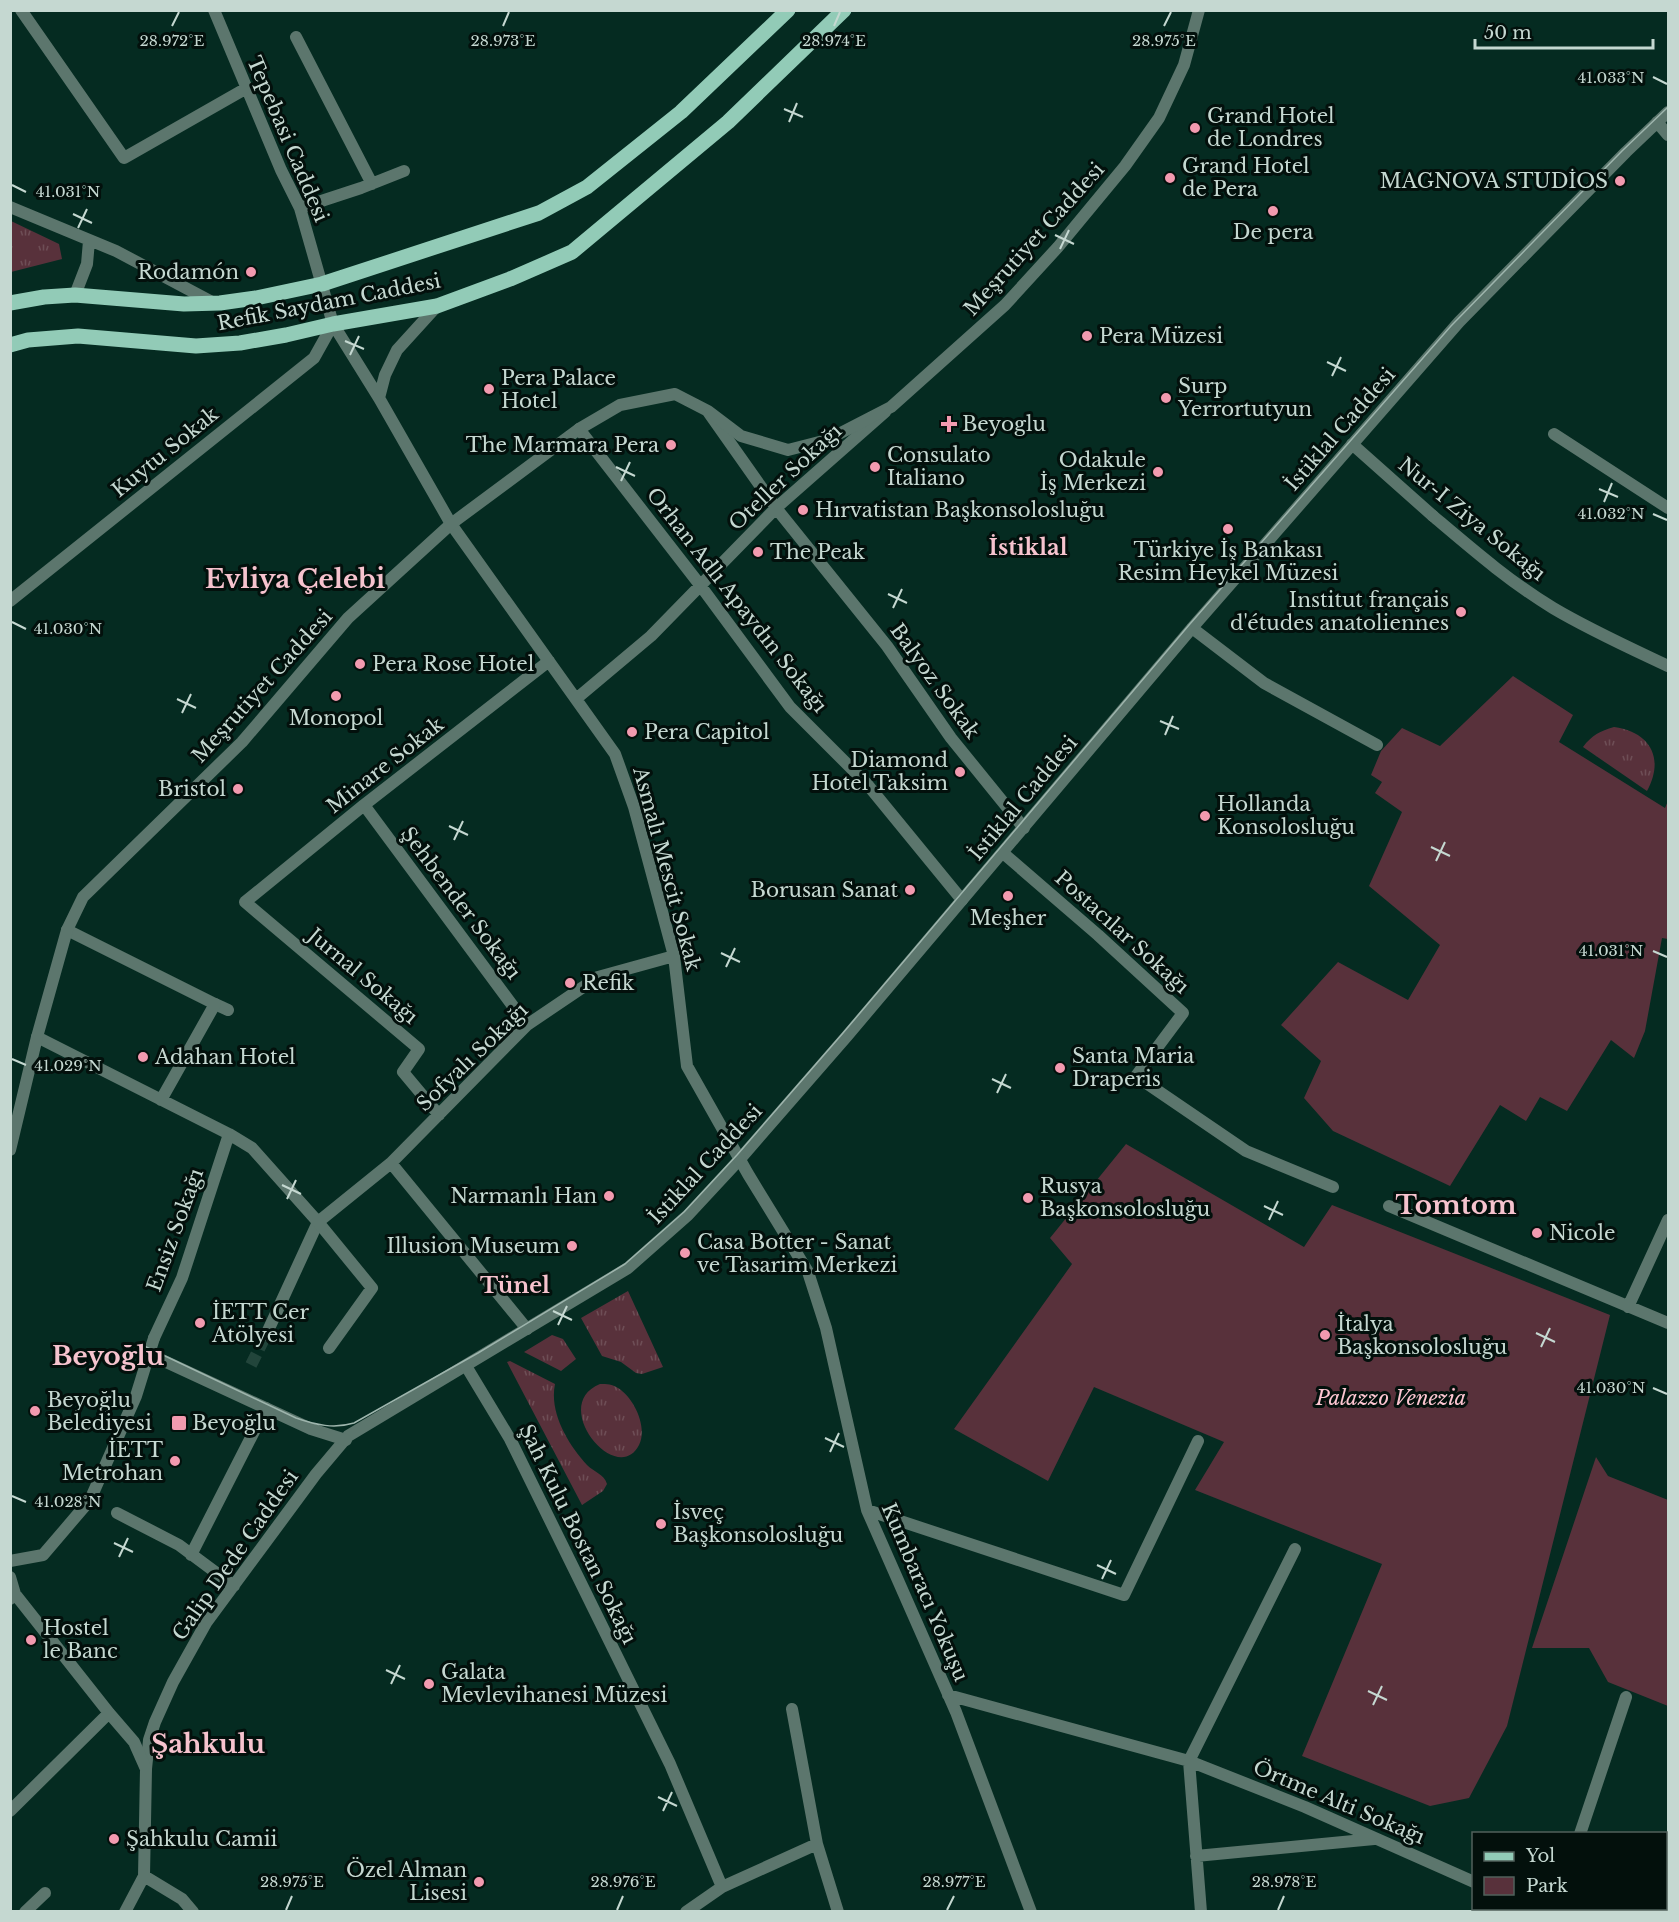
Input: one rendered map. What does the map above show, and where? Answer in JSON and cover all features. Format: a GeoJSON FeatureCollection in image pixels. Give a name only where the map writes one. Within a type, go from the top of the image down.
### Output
{"type":"FeatureCollection","features":[{"type":"Feature","properties":{"kind":"main road","name":"Refik Saydam Caddesi"},"geometry":{"type":"LineString","coordinates":[[10,303],[75,294],[184,304],[256,298],[322,284],[539,213],[587,187],[681,112],[788,10]]}},
{"type":"Feature","properties":{"kind":"main road","name":"Refik Saydam Caddesi"},"geometry":{"type":"LineString","coordinates":[[10,345],[28,340],[78,336],[196,346],[240,343],[437,306],[510,279],[572,252],[728,122],[844,10]]}},
{"type":"Feature","properties":{"kind":"street"},"geometry":{"type":"LineString","coordinates":[[10,15],[16,10]]}},
{"type":"Feature","properties":{"kind":"street"},"geometry":{"type":"LineString","coordinates":[[21,10],[124,158],[245,88]]}},
{"type":"Feature","properties":{"kind":"street","name":"Tepebasi Caddesi"},"geometry":{"type":"LineString","coordinates":[[214,10],[280,170],[300,208],[333,324],[380,398]]}},
{"type":"Feature","properties":{"kind":"street","name":"Meşrutiyet Caddesi"},"geometry":{"type":"LineString","coordinates":[[10,1150],[37,1037],[68,930],[83,897],[242,742],[348,618],[452,524],[579,429],[620,405],[675,394],[708,411],[741,436],[788,450],[827,440],[891,407],[1005,305],[1058,247],[1125,166],[1158,118],[1184,65],[1199,10]]}},
{"type":"Feature","properties":{"kind":"street"},"geometry":{"type":"LineString","coordinates":[[296,37],[372,184]]}},
{"type":"Feature","properties":{"kind":"street","name":"İstiklal Caddesi"},"geometry":{"type":"LineString","coordinates":[[347,1438],[628,1268],[688,1215],[897,978],[1192,628],[1459,322],[1668,112]]}},
{"type":"Feature","properties":{"kind":"street"},"geometry":{"type":"LineString","coordinates":[[1657,123],[1668,135]]}},
{"type":"Feature","properties":{"kind":"street"},"geometry":{"type":"LineString","coordinates":[[300,208],[404,171]]}},
{"type":"Feature","properties":{"kind":"street"},"geometry":{"type":"LineString","coordinates":[[10,207],[116,251],[214,303]]}},
{"type":"Feature","properties":{"kind":"street"},"geometry":{"type":"LineString","coordinates":[[75,294],[87,264],[89,241]]}},
{"type":"Feature","properties":{"kind":"street"},"geometry":{"type":"LineString","coordinates":[[380,398],[385,375],[397,350],[437,306]]}},
{"type":"Feature","properties":{"kind":"street","name":"Kuytu Sokak"},"geometry":{"type":"LineString","coordinates":[[10,602],[314,358],[333,324]]}},
{"type":"Feature","properties":{"kind":"street","name":"Asmalı Mescit Sokak"},"geometry":{"type":"LineString","coordinates":[[380,398],[452,524],[615,754],[634,807],[674,956],[687,1066],[739,1157]]}},
{"type":"Feature","properties":{"kind":"street","name":"Oteller Sokağı"},"geometry":{"type":"LineString","coordinates":[[576,699],[651,636],[776,508],[891,407]]}},
{"type":"Feature","properties":{"kind":"street","name":"Balyoz Sokak"},"geometry":{"type":"LineString","coordinates":[[708,411],[776,508],[887,646],[951,738],[1024,828]]}},
{"type":"Feature","properties":{"kind":"street","name":"Orhan Adlı Apaydın Sokağı"},"geometry":{"type":"LineString","coordinates":[[579,429],[790,707],[867,784],[962,900]]}},
{"type":"Feature","properties":{"kind":"street"},"geometry":{"type":"LineString","coordinates":[[1554,434],[1668,508]]}},
{"type":"Feature","properties":{"kind":"street","name":"Nur-I Ziya Sokağı"},"geometry":{"type":"LineString","coordinates":[[1352,444],[1494,567],[1554,608],[1668,666]]}},
{"type":"Feature","properties":{"kind":"street"},"geometry":{"type":"LineString","coordinates":[[1192,628],[1264,683],[1377,745]]}},
{"type":"Feature","properties":{"kind":"street","name":"Minare Sokak"},"geometry":{"type":"LineString","coordinates":[[245,902],[364,805],[549,661]]}},
{"type":"Feature","properties":{"kind":"street","name":"Şehbender Sokağı"},"geometry":{"type":"LineString","coordinates":[[364,805],[527,1025]]}},
{"type":"Feature","properties":{"kind":"street","name":"Postacılar Sokağı"},"geometry":{"type":"LineString","coordinates":[[1003,853],[1098,935],[1183,1013],[1136,1076],[1246,1151],[1333,1187]]}},
{"type":"Feature","properties":{"kind":"street","name":"Jurnal Sokağı"},"geometry":{"type":"LineString","coordinates":[[245,902],[418,1049],[403,1072],[440,1115]]}},
{"type":"Feature","properties":{"kind":"street"},"geometry":{"type":"LineString","coordinates":[[68,930],[228,1010]]}},
{"type":"Feature","properties":{"kind":"street","name":"Sofyalı Sokağı"},"geometry":{"type":"LineString","coordinates":[[318,1222],[392,1163],[527,1025],[598,977],[674,956]]}},
{"type":"Feature","properties":{"kind":"street"},"geometry":{"type":"LineString","coordinates":[[161,1100],[215,1004]]}},
{"type":"Feature","properties":{"kind":"street"},"geometry":{"type":"LineString","coordinates":[[37,1037],[229,1134],[252,1148],[318,1222],[372,1288],[328,1348]]}},
{"type":"Feature","properties":{"kind":"street","name":"Ensiz Sokağı"},"geometry":{"type":"LineString","coordinates":[[10,1561],[43,1555],[90,1500],[136,1396],[154,1338],[182,1278],[229,1134]]}},
{"type":"Feature","properties":{"kind":"street","name":"Kumbaracı Yokuşu"},"geometry":{"type":"LineString","coordinates":[[739,1157],[808,1272],[826,1328],[867,1510],[948,1695],[1031,1911]]}},
{"type":"Feature","properties":{"kind":"street"},"geometry":{"type":"LineString","coordinates":[[392,1163],[527,1329]]}},
{"type":"Feature","properties":{"kind":"street"},"geometry":{"type":"LineString","coordinates":[[1389,1206],[1668,1323]]}},
{"type":"Feature","properties":{"kind":"street"},"geometry":{"type":"LineString","coordinates":[[1628,1307],[1668,1220]]}},
{"type":"Feature","properties":{"kind":"street"},"geometry":{"type":"LineString","coordinates":[[266,1335],[318,1222]]}},
{"type":"Feature","properties":{"kind":"street"},"geometry":{"type":"LineString","coordinates":[[149,1353],[311,1428],[347,1438]]}},
{"type":"Feature","properties":{"kind":"street","name":"Şah Kulu Bostan Sokağı"},"geometry":{"type":"LineString","coordinates":[[466,1366],[510,1439],[531,1481],[670,1764],[722,1887]]}},
{"type":"Feature","properties":{"kind":"street"},"geometry":{"type":"LineString","coordinates":[[191,1555],[266,1408]]}},
{"type":"Feature","properties":{"kind":"street","name":"Galip Dede Caddesi"},"geometry":{"type":"LineString","coordinates":[[125,1911],[144,1876],[146,1769],[149,1740],[173,1682],[206,1623],[316,1474],[347,1438]]}},
{"type":"Feature","properties":{"kind":"street"},"geometry":{"type":"LineString","coordinates":[[867,1510],[1124,1595],[1198,1442]]}},
{"type":"Feature","properties":{"kind":"street"},"geometry":{"type":"LineString","coordinates":[[117,1513],[179,1545],[234,1586]]}},
{"type":"Feature","properties":{"kind":"street"},"geometry":{"type":"LineString","coordinates":[[1201,1911],[1189,1761],[1295,1549]]}},
{"type":"Feature","properties":{"kind":"street"},"geometry":{"type":"LineString","coordinates":[[10,1577],[13,1597],[134,1742],[146,1769]]}},
{"type":"Feature","properties":{"kind":"street","name":"Örtme Alti Sokağı"},"geometry":{"type":"LineString","coordinates":[[948,1695],[1189,1761],[1305,1807],[1472,1882]]}},
{"type":"Feature","properties":{"kind":"street"},"geometry":{"type":"LineString","coordinates":[[1580,1832],[1626,1697]]}},
{"type":"Feature","properties":{"kind":"street"},"geometry":{"type":"LineString","coordinates":[[792,1709],[817,1844],[838,1911]]}},
{"type":"Feature","properties":{"kind":"street"},"geometry":{"type":"LineString","coordinates":[[10,1811],[109,1713]]}},
{"type":"Feature","properties":{"kind":"street"},"geometry":{"type":"LineString","coordinates":[[1197,1856],[1377,1839]]}},
{"type":"Feature","properties":{"kind":"street"},"geometry":{"type":"LineString","coordinates":[[686,1911],[722,1887],[817,1844]]}},
{"type":"Feature","properties":{"kind":"street"},"geometry":{"type":"LineString","coordinates":[[144,1876],[182,1899],[193,1911]]}},
{"type":"Feature","properties":{"kind":"street"},"geometry":{"type":"LineString","coordinates":[[25,1911],[45,1893]]}},
{"type":"Feature","properties":{"kind":"green space"},"geometry":{"type":"Polygon","coordinates":[[[11,221],[59,244],[62,259],[11,272],[11,221]]]}},
{"type":"Feature","properties":{"kind":"green space"},"geometry":{"type":"Polygon","coordinates":[[[1513,676],[1573,715],[1559,742],[1665,808],[1668,801],[1668,939],[1662,938],[1645,1031],[1634,1058],[1611,1040],[1567,1111],[1540,1097],[1526,1121],[1500,1105],[1450,1186],[1333,1131],[1304,1098],[1321,1061],[1281,1025],[1338,962],[1408,1000],[1440,945],[1369,886],[1402,812],[1375,793],[1382,782],[1371,775],[1381,751],[1402,728],[1440,746],[1513,676]]]}},
{"type":"Feature","properties":{"kind":"green space"},"geometry":{"type":"Polygon","coordinates":[[[1614,727],[1637,734],[1651,749],[1654,768],[1647,791],[1583,747],[1597,734],[1614,727]]]}},
{"type":"Feature","properties":{"kind":"green space","name":"Palazzo Venezia"},"geometry":{"type":"Polygon","coordinates":[[[1126,1144],[1304,1247],[1332,1205],[1610,1315],[1507,1726],[1469,1798],[1430,1806],[1302,1756],[1382,1564],[1195,1490],[1224,1442],[1094,1387],[1048,1481],[954,1429],[1072,1264],[1050,1238],[1126,1144]]]}},
{"type":"Feature","properties":{"kind":"green space"},"geometry":{"type":"Polygon","coordinates":[[[628,1291],[663,1367],[642,1374],[636,1373],[621,1362],[602,1356],[581,1318],[628,1291]]]}},
{"type":"Feature","properties":{"kind":"green space"},"geometry":{"type":"Polygon","coordinates":[[[552,1335],[563,1339],[576,1359],[561,1371],[524,1352],[552,1335]]]}},
{"type":"Feature","properties":{"kind":"green space"},"geometry":{"type":"Polygon","coordinates":[[[510,1361],[555,1384],[557,1417],[567,1438],[587,1465],[606,1481],[607,1484],[603,1491],[582,1505],[507,1362],[510,1361]]]}},
{"type":"Feature","properties":{"kind":"green space"},"geometry":{"type":"Polygon","coordinates":[[[600,1384],[609,1384],[618,1388],[629,1399],[638,1414],[642,1430],[641,1438],[639,1445],[629,1456],[616,1457],[603,1450],[592,1439],[584,1424],[581,1408],[586,1394],[600,1384]]]}},
{"type":"Feature","properties":{"kind":"green space"},"geometry":{"type":"Polygon","coordinates":[[[1596,1457],[1608,1476],[1668,1500],[1668,1706],[1608,1682],[1589,1648],[1532,1648],[1596,1457]]]}},
{"type":"Feature","properties":{"kind":"tunnel"},"geometry":{"type":"LineString","coordinates":[[251,1365],[266,1335]]}},
{"type":"Feature","properties":{"kind":"tram line"},"geometry":{"type":"LineString","coordinates":[[144,1346],[296,1418],[325,1425],[347,1425],[478,1353],[625,1264],[684,1212],[737,1155],[1189,625],[1451,326],[1668,107]]}},
{"type":"Feature","properties":{"kind":"place","name":"Grand Hotel de Londres"},"geometry":{"type":"Point","coordinates":[1195,128]}},
{"type":"Feature","properties":{"kind":"place","name":"Grand Hotel de Pera"},"geometry":{"type":"Point","coordinates":[1170,178]}},
{"type":"Feature","properties":{"kind":"place","name":"MAGNOVA STUDİOS"},"geometry":{"type":"Point","coordinates":[1620,181]}},
{"type":"Feature","properties":{"kind":"place","name":"De pera"},"geometry":{"type":"Point","coordinates":[1273,211]}},
{"type":"Feature","properties":{"kind":"place","name":"Rodamón"},"geometry":{"type":"Point","coordinates":[251,272]}},
{"type":"Feature","properties":{"kind":"place","name":"Pera Müzesi"},"geometry":{"type":"Point","coordinates":[1087,336]}},
{"type":"Feature","properties":{"kind":"place","name":"Pera Palace Hotel"},"geometry":{"type":"Point","coordinates":[489,389]}},
{"type":"Feature","properties":{"kind":"place","name":"Surp Yerrortutyun"},"geometry":{"type":"Point","coordinates":[1166,398]}},
{"type":"Feature","properties":{"kind":"place","name":"Beyoglu"},"geometry":{"type":"Point","coordinates":[949,424]}},
{"type":"Feature","properties":{"kind":"place","name":"The Marmara Pera"},"geometry":{"type":"Point","coordinates":[671,445]}},
{"type":"Feature","properties":{"kind":"place","name":"Consulato Italiano"},"geometry":{"type":"Point","coordinates":[875,467]}},
{"type":"Feature","properties":{"kind":"place","name":"Odakule İş Merkezi"},"geometry":{"type":"Point","coordinates":[1158,472]}},
{"type":"Feature","properties":{"kind":"place","name":"Hırvatistan Başkonsolosluğu"},"geometry":{"type":"Point","coordinates":[803,510]}},
{"type":"Feature","properties":{"kind":"place","name":"Türkiye İş Bankası Resim Heykel Müzesi"},"geometry":{"type":"Point","coordinates":[1228,529]}},
{"type":"Feature","properties":{"kind":"place","name":"The Peak"},"geometry":{"type":"Point","coordinates":[758,552]}},
{"type":"Feature","properties":{"kind":"place","name":"Institut français d'études anatoliennes"},"geometry":{"type":"Point","coordinates":[1461,612]}},
{"type":"Feature","properties":{"kind":"place","name":"Pera Rose Hotel"},"geometry":{"type":"Point","coordinates":[360,664]}},
{"type":"Feature","properties":{"kind":"place","name":"Monopol"},"geometry":{"type":"Point","coordinates":[336,696]}},
{"type":"Feature","properties":{"kind":"place","name":"Pera Capitol"},"geometry":{"type":"Point","coordinates":[632,732]}},
{"type":"Feature","properties":{"kind":"place","name":"Diamond Hotel Taksim"},"geometry":{"type":"Point","coordinates":[960,772]}},
{"type":"Feature","properties":{"kind":"place","name":"Bristol"},"geometry":{"type":"Point","coordinates":[238,789]}},
{"type":"Feature","properties":{"kind":"place","name":"Hollanda Konsolosluğu"},"geometry":{"type":"Point","coordinates":[1205,816]}},
{"type":"Feature","properties":{"kind":"place","name":"Borusan Sanat"},"geometry":{"type":"Point","coordinates":[910,890]}},
{"type":"Feature","properties":{"kind":"place","name":"Meşher"},"geometry":{"type":"Point","coordinates":[1008,896]}},
{"type":"Feature","properties":{"kind":"place","name":"Refik"},"geometry":{"type":"Point","coordinates":[570,983]}},
{"type":"Feature","properties":{"kind":"place","name":"Adahan Hotel"},"geometry":{"type":"Point","coordinates":[143,1057]}},
{"type":"Feature","properties":{"kind":"place","name":"Santa Maria Draperis"},"geometry":{"type":"Point","coordinates":[1060,1068]}},
{"type":"Feature","properties":{"kind":"place","name":"Narmanlı Han"},"geometry":{"type":"Point","coordinates":[609,1196]}},
{"type":"Feature","properties":{"kind":"place","name":"Rusya Başkonsolosluğu"},"geometry":{"type":"Point","coordinates":[1028,1198]}},
{"type":"Feature","properties":{"kind":"place","name":"Nicole"},"geometry":{"type":"Point","coordinates":[1537,1233]}},
{"type":"Feature","properties":{"kind":"place","name":"Illusion Museum"},"geometry":{"type":"Point","coordinates":[572,1246]}},
{"type":"Feature","properties":{"kind":"place","name":"Casa Botter - Sanat ve Tasarim Merkezi"},"geometry":{"type":"Point","coordinates":[685,1253]}},
{"type":"Feature","properties":{"kind":"place","name":"İETT Cer Atölyesi"},"geometry":{"type":"Point","coordinates":[200,1323]}},
{"type":"Feature","properties":{"kind":"place","name":"İtalya Başkonsolosluğu"},"geometry":{"type":"Point","coordinates":[1325,1335]}},
{"type":"Feature","properties":{"kind":"place","name":"Beyoğlu Belediyesi"},"geometry":{"type":"Point","coordinates":[35,1411]}},
{"type":"Feature","properties":{"kind":"place","name":"Beyoğlu"},"geometry":{"type":"Point","coordinates":[179,1423]}},
{"type":"Feature","properties":{"kind":"place","name":"İETT Metrohan"},"geometry":{"type":"Point","coordinates":[175,1461]}},
{"type":"Feature","properties":{"kind":"place","name":"İsveç Başkonsolosluğu"},"geometry":{"type":"Point","coordinates":[661,1524]}},
{"type":"Feature","properties":{"kind":"place","name":"Hostel le Banc"},"geometry":{"type":"Point","coordinates":[31,1640]}},
{"type":"Feature","properties":{"kind":"place","name":"Galata Mevlevihanesi Müzesi"},"geometry":{"type":"Point","coordinates":[429,1684]}},
{"type":"Feature","properties":{"kind":"place","name":"Şahkulu Camii"},"geometry":{"type":"Point","coordinates":[114,1839]}},
{"type":"Feature","properties":{"kind":"place","name":"Özel Alman Lisesi"},"geometry":{"type":"Point","coordinates":[479,1882]}},
{"type":"Feature","properties":{"kind":"district","name":"İstiklal"},"geometry":{"type":"Point","coordinates":[1028,547]}},
{"type":"Feature","properties":{"kind":"district","name":"Evliya Çelebi"},"geometry":{"type":"Point","coordinates":[295,579]}},
{"type":"Feature","properties":{"kind":"district","name":"Tomtom"},"geometry":{"type":"Point","coordinates":[1456,1205]}},
{"type":"Feature","properties":{"kind":"district","name":"Tünel"},"geometry":{"type":"Point","coordinates":[515,1285]}},
{"type":"Feature","properties":{"kind":"district","name":"Beyoğlu"},"geometry":{"type":"Point","coordinates":[108,1356]}},
{"type":"Feature","properties":{"kind":"district","name":"Şahkulu"},"geometry":{"type":"Point","coordinates":[208,1744]}}]}
